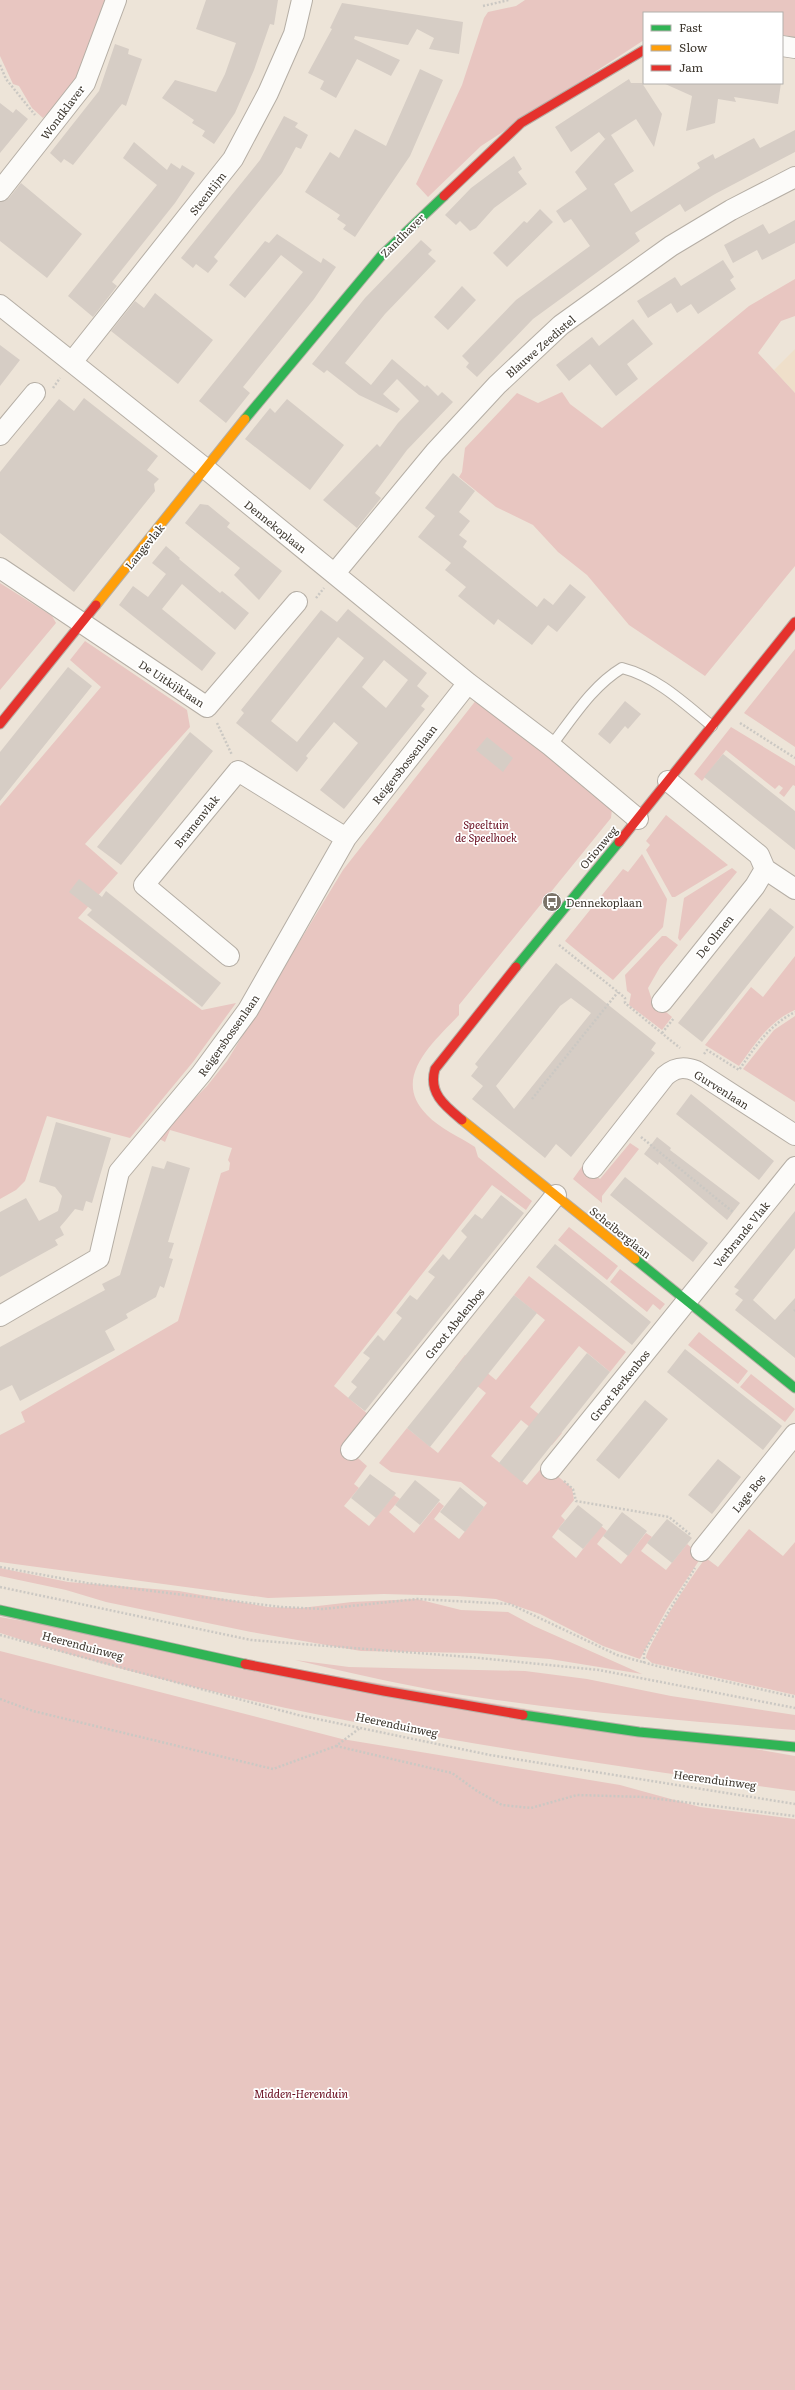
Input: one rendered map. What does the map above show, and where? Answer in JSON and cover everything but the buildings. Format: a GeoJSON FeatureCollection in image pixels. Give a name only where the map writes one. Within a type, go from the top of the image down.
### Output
{"type":"FeatureCollection","features":[{"type":"Feature","properties":{"kind":"street","name":"Wondklaver"},"geometry":{"type":"LineString","coordinates":[[0,191],[85,83],[116,0]]}},
{"type":"Feature","properties":{"kind":"street","name":"Steentijm"},"geometry":{"type":"LineString","coordinates":[[72,362],[234,159],[268,92],[294,34],[302,0]]}},
{"type":"Feature","properties":{"kind":"street"},"geometry":{"type":"LineString","coordinates":[[783,46],[795,48]]}},
{"type":"Feature","properties":{"kind":"street","name":"Zandhaver"},"geometry":{"type":"LineString","coordinates":[[206,469],[286,368],[363,277],[422,215],[521,123],[643,51]]}},
{"type":"Feature","properties":{"kind":"street","name":"Blauwe Zeedistel"},"geometry":{"type":"LineString","coordinates":[[335,573],[435,452],[496,385],[561,325],[671,246],[731,210],[795,177]]}},
{"type":"Feature","properties":{"kind":"street","name":"Dennekoplaan"},"geometry":{"type":"LineString","coordinates":[[0,305],[335,573],[468,683],[551,746],[638,819]]}},
{"type":"Feature","properties":{"kind":"street"},"geometry":{"type":"LineString","coordinates":[[0,435],[35,393]]}},
{"type":"Feature","properties":{"kind":"street","name":"Langevlak"},"geometry":{"type":"LineString","coordinates":[[0,724],[206,469]]}},
{"type":"Feature","properties":{"kind":"street"},"geometry":{"type":"LineString","coordinates":[[0,568],[82,623]]}},
{"type":"Feature","properties":{"kind":"street","name":"De Uitkijklaan"},"geometry":{"type":"LineString","coordinates":[[82,623],[207,707],[297,602]]}},
{"type":"Feature","properties":{"kind":"street","name":"Orionweg"},"geometry":{"type":"LineString","coordinates":[[435,1092],[432,1080],[437,1062],[638,819],[795,622]]}},
{"type":"Feature","properties":{"kind":"street","name":"Reigersbossenlaan"},"geometry":{"type":"LineString","coordinates":[[0,1316],[99,1258],[119,1172],[201,1074],[248,1010],[346,838],[468,683]]}},
{"type":"Feature","properties":{"kind":"street"},"geometry":{"type":"LineString","coordinates":[[238,771],[346,838]]}},
{"type":"Feature","properties":{"kind":"street","name":"Bramenvlak"},"geometry":{"type":"LineString","coordinates":[[229,956],[144,885],[238,771]]}},
{"type":"Feature","properties":{"kind":"street"},"geometry":{"type":"LineString","coordinates":[[668,781],[759,855],[765,869],[795,889]]}},
{"type":"Feature","properties":{"kind":"street","name":"De Olmen"},"geometry":{"type":"LineString","coordinates":[[662,1002],[755,886],[765,869]]}},
{"type":"Feature","properties":{"kind":"street","name":"Gurvenlaan"},"geometry":{"type":"LineString","coordinates":[[593,1168],[665,1076],[671,1071],[682,1067],[696,1071],[795,1135]]}},
{"type":"Feature","properties":{"kind":"street","name":"Scheiberglaan"},"geometry":{"type":"LineString","coordinates":[[435,1092],[443,1104],[795,1388]]}},
{"type":"Feature","properties":{"kind":"street","name":"Verbrande Vlak"},"geometry":{"type":"LineString","coordinates":[[687,1300],[795,1167]]}},
{"type":"Feature","properties":{"kind":"street","name":"Groot Abelenbos"},"geometry":{"type":"LineString","coordinates":[[351,1450],[556,1195]]}},
{"type":"Feature","properties":{"kind":"street","name":"Groot Berkenbos"},"geometry":{"type":"LineString","coordinates":[[552,1469],[687,1300]]}},
{"type":"Feature","properties":{"kind":"street","name":"Lage Bos"},"geometry":{"type":"LineString","coordinates":[[698,1559],[795,1434]]}},
{"type":"Feature","properties":{"kind":"street","name":"Heerenduinweg"},"geometry":{"type":"LineString","coordinates":[[0,1610],[250,1666],[379,1691],[619,1729],[795,1747]]}},
{"type":"Feature","properties":{"kind":"lane"},"geometry":{"type":"LineString","coordinates":[[551,746],[597,687],[608,676],[622,668],[638,672],[651,679],[712,726]]}},
{"type":"Feature","properties":{"kind":"path"},"geometry":{"type":"LineString","coordinates":[[483,6],[509,0]]}},
{"type":"Feature","properties":{"kind":"path"},"geometry":{"type":"LineString","coordinates":[[0,65],[6,78],[22,99],[41,121],[51,127]]}},
{"type":"Feature","properties":{"kind":"path"},"geometry":{"type":"LineString","coordinates":[[35,393],[48,394],[72,362]]}},
{"type":"Feature","properties":{"kind":"path"},"geometry":{"type":"LineString","coordinates":[[297,602],[313,602],[335,573]]}},
{"type":"Feature","properties":{"kind":"path"},"geometry":{"type":"LineString","coordinates":[[207,707],[224,733],[238,771]]}},
{"type":"Feature","properties":{"kind":"path"},"geometry":{"type":"LineString","coordinates":[[724,710],[736,721],[795,758]]}},
{"type":"Feature","properties":{"kind":"path"},"geometry":{"type":"LineString","coordinates":[[532,1099],[618,992]]}},
{"type":"Feature","properties":{"kind":"path"},"geometry":{"type":"LineString","coordinates":[[662,1033],[674,1019]]}},
{"type":"Feature","properties":{"kind":"path"},"geometry":{"type":"LineString","coordinates":[[627,1125],[749,1224]]}},
{"type":"Feature","properties":{"kind":"path"},"geometry":{"type":"LineString","coordinates":[[576,1501],[669,1517],[696,1539],[692,1544],[698,1559],[644,1652],[644,1663]]}},
{"type":"Feature","properties":{"kind":"path"},"geometry":{"type":"LineString","coordinates":[[0,1567],[87,1583],[282,1607],[323,1610],[417,1599],[510,1604],[617,1655],[644,1663],[795,1697]]}},
{"type":"Feature","properties":{"kind":"path"},"geometry":{"type":"LineString","coordinates":[[0,1587],[251,1640],[469,1657],[599,1670],[795,1708]]}},
{"type":"Feature","properties":{"kind":"path","name":"Heerenduinweg"},"geometry":{"type":"LineString","coordinates":[[0,1635],[298,1715],[490,1756],[795,1804]]}},
{"type":"Feature","properties":{"kind":"path"},"geometry":{"type":"LineString","coordinates":[[0,1699],[33,1711],[273,1769],[336,1746],[360,1728]]}},
{"type":"Feature","properties":{"kind":"path"},"geometry":{"type":"LineString","coordinates":[[336,1746],[452,1773],[477,1791],[502,1805],[532,1808],[577,1795],[637,1797],[795,1816]]}},
{"type":"Feature","properties":{"kind":"shaded area"},"geometry":{"type":"Polygon","coordinates":[[[795,349],[795,393],[774,370],[795,349]]]}},
{"type":"Feature","properties":{"kind":"green space"},"geometry":{"type":"Polygon","coordinates":[[[0,0],[105,0],[79,77],[65,96],[43,118],[32,108],[19,86],[13,84],[0,56],[0,0]]]}},
{"type":"Feature","properties":{"kind":"green space"},"geometry":{"type":"Polygon","coordinates":[[[525,0],[795,0],[795,37],[783,35],[783,12],[643,12],[643,41],[481,146],[428,197],[416,184],[462,85],[484,18],[488,12],[516,6],[525,0]]]}},
{"type":"Feature","properties":{"kind":"green space"},"geometry":{"type":"Polygon","coordinates":[[[795,279],[795,316],[781,321],[758,353],[795,393],[795,566],[705,676],[629,625],[587,575],[558,552],[533,525],[496,507],[459,477],[462,472],[465,448],[517,393],[538,403],[562,392],[570,404],[602,428],[749,306],[795,279]]]}},
{"type":"Feature","properties":{"kind":"green space"},"geometry":{"type":"Polygon","coordinates":[[[0,583],[52,616],[56,623],[0,690],[0,583]]]}},
{"type":"Feature","properties":{"kind":"green space"},"geometry":{"type":"Polygon","coordinates":[[[85,641],[187,710],[190,727],[85,844],[118,873],[78,918],[202,1010],[236,1003],[193,1062],[130,1138],[47,1116],[25,1181],[16,1190],[0,1199],[0,806],[101,687],[70,660],[85,641]]]}},
{"type":"Feature","properties":{"kind":"green space"},"geometry":{"type":"Polygon","coordinates":[[[795,649],[795,747],[744,713],[795,649]]]}},
{"type":"Feature","properties":{"kind":"green space","name":"Speeltuin de Speelhoek"},"geometry":{"type":"Polygon","coordinates":[[[477,699],[606,801],[612,809],[611,818],[459,1005],[459,1015],[428,1049],[414,1074],[413,1088],[417,1101],[427,1115],[444,1128],[475,1147],[478,1157],[532,1201],[526,1210],[492,1185],[334,1386],[369,1415],[344,1446],[367,1466],[354,1484],[359,1488],[344,1506],[369,1526],[394,1495],[400,1499],[389,1512],[414,1533],[439,1502],[444,1506],[434,1519],[459,1539],[487,1503],[461,1482],[391,1472],[379,1463],[407,1428],[438,1453],[486,1393],[455,1368],[465,1355],[496,1380],[545,1320],[514,1295],[529,1276],[626,1352],[610,1372],[579,1346],[530,1407],[562,1433],[552,1445],[521,1420],[491,1456],[527,1485],[544,1465],[572,1488],[574,1500],[561,1516],[565,1520],[552,1537],[576,1558],[601,1526],[607,1531],[597,1544],[621,1564],[646,1533],[652,1537],[641,1551],[666,1570],[687,1544],[702,1556],[667,1609],[640,1659],[603,1646],[540,1614],[496,1599],[457,1596],[384,1594],[268,1598],[0,1562],[0,1435],[25,1422],[21,1412],[178,1321],[221,1173],[229,1170],[230,1163],[228,1160],[232,1148],[170,1130],[165,1142],[156,1137],[207,1086],[227,1061],[343,870],[477,699]]]}},
{"type":"Feature","properties":{"kind":"green space"},"geometry":{"type":"Polygon","coordinates":[[[731,727],[795,766],[795,786],[793,785],[784,797],[779,793],[783,788],[779,785],[775,789],[726,750],[702,781],[694,774],[731,727]]]}},
{"type":"Feature","properties":{"kind":"green space"},"geometry":{"type":"Polygon","coordinates":[[[666,815],[728,865],[675,897],[672,897],[646,850],[650,845],[646,841],[666,815]]]}},
{"type":"Feature","properties":{"kind":"green space"},"geometry":{"type":"Polygon","coordinates":[[[642,854],[667,899],[663,927],[613,980],[565,941],[623,869],[628,872],[642,854]]]}},
{"type":"Feature","properties":{"kind":"green space"},"geometry":{"type":"Polygon","coordinates":[[[732,868],[737,872],[680,941],[678,938],[684,898],[732,868]]]}},
{"type":"Feature","properties":{"kind":"green space"},"geometry":{"type":"Polygon","coordinates":[[[662,936],[666,936],[678,945],[660,967],[648,988],[652,1000],[672,1017],[662,1030],[629,1005],[631,994],[627,991],[625,975],[662,936]]]}},
{"type":"Feature","properties":{"kind":"green space"},"geometry":{"type":"Polygon","coordinates":[[[795,956],[795,1010],[778,1020],[763,1034],[739,1066],[705,1045],[751,987],[763,997],[795,956]]]}},
{"type":"Feature","properties":{"kind":"green space"},"geometry":{"type":"Polygon","coordinates":[[[795,1016],[795,1102],[743,1069],[774,1030],[795,1016]]]}},
{"type":"Feature","properties":{"kind":"green space"},"geometry":{"type":"Polygon","coordinates":[[[630,1143],[639,1149],[602,1196],[602,1203],[573,1179],[583,1165],[600,1179],[630,1143]]]}},
{"type":"Feature","properties":{"kind":"green space"},"geometry":{"type":"Polygon","coordinates":[[[569,1227],[618,1266],[607,1280],[558,1240],[569,1227]]]}},
{"type":"Feature","properties":{"kind":"green space"},"geometry":{"type":"Polygon","coordinates":[[[620,1269],[665,1304],[660,1310],[653,1304],[647,1312],[610,1282],[620,1269]]]}},
{"type":"Feature","properties":{"kind":"green space"},"geometry":{"type":"Polygon","coordinates":[[[699,1332],[748,1371],[738,1384],[688,1345],[699,1332]]]}},
{"type":"Feature","properties":{"kind":"green space"},"geometry":{"type":"Polygon","coordinates":[[[751,1374],[795,1409],[785,1422],[740,1387],[751,1374]]]}},
{"type":"Feature","properties":{"kind":"green space"},"geometry":{"type":"Polygon","coordinates":[[[749,1529],[783,1556],[795,1542],[795,1695],[652,1663],[646,1658],[654,1639],[663,1624],[683,1591],[706,1558],[718,1567],[749,1529]]]}},
{"type":"Feature","properties":{"kind":"green space"},"geometry":{"type":"Polygon","coordinates":[[[0,1568],[68,1582],[179,1591],[268,1607],[301,1608],[352,1602],[417,1599],[461,1610],[508,1612],[534,1626],[642,1674],[550,1659],[474,1653],[361,1651],[251,1632],[106,1602],[66,1590],[0,1576],[0,1568]]]}},
{"type":"Feature","properties":{"kind":"green space"},"geometry":{"type":"Polygon","coordinates":[[[0,1617],[795,1756],[795,1791],[494,1747],[295,1710],[196,1688],[98,1662],[0,1633],[0,1617]]]}},
{"type":"Feature","properties":{"kind":"green space","name":"Midden-Herenduin"},"geometry":{"type":"Polygon","coordinates":[[[0,1651],[342,1739],[620,1785],[700,1807],[795,1819],[795,2390],[0,2390],[0,1651]]]}},
{"type":"Feature","properties":{"kind":"green space"},"geometry":{"type":"Polygon","coordinates":[[[295,1660],[349,1667],[525,1671],[587,1679],[671,1696],[795,1715],[795,1730],[636,1716],[516,1703],[408,1685],[295,1660]]]}},
{"type":"Feature","properties":{"kind":"traffic: fast"},"geometry":{"type":"LineString","coordinates":[[245,419],[381,256],[444,196]]}},
{"type":"Feature","properties":{"kind":"traffic: fast"},"geometry":{"type":"LineString","coordinates":[[516,967],[619,842]]}},
{"type":"Feature","properties":{"kind":"traffic: fast"},"geometry":{"type":"LineString","coordinates":[[635,1259],[795,1388]]}},
{"type":"Feature","properties":{"kind":"traffic: fast"},"geometry":{"type":"LineString","coordinates":[[0,1610],[245,1664]]}},
{"type":"Feature","properties":{"kind":"traffic: fast"},"geometry":{"type":"LineString","coordinates":[[523,1715],[639,1732],[795,1747]]}},
{"type":"Feature","properties":{"kind":"traffic: slow"},"geometry":{"type":"LineString","coordinates":[[96,605],[245,419]]}},
{"type":"Feature","properties":{"kind":"traffic: slow"},"geometry":{"type":"LineString","coordinates":[[462,1120],[635,1259]]}},
{"type":"Feature","properties":{"kind":"traffic: jam"},"geometry":{"type":"LineString","coordinates":[[444,196],[521,123],[643,51]]}},
{"type":"Feature","properties":{"kind":"traffic: jam"},"geometry":{"type":"LineString","coordinates":[[0,724],[96,605]]}},
{"type":"Feature","properties":{"kind":"traffic: jam"},"geometry":{"type":"LineString","coordinates":[[619,842],[795,622]]}},
{"type":"Feature","properties":{"kind":"traffic: jam"},"geometry":{"type":"LineString","coordinates":[[462,1120],[444,1104],[436,1092],[433,1078],[435,1069],[516,967]]}},
{"type":"Feature","properties":{"kind":"traffic: jam"},"geometry":{"type":"LineString","coordinates":[[245,1664],[384,1691],[523,1715]]}},
{"type":"Feature","properties":{"kind":"place","name":"Dennekoplaan"},"geometry":{"type":"Point","coordinates":[552,902]}}]}
